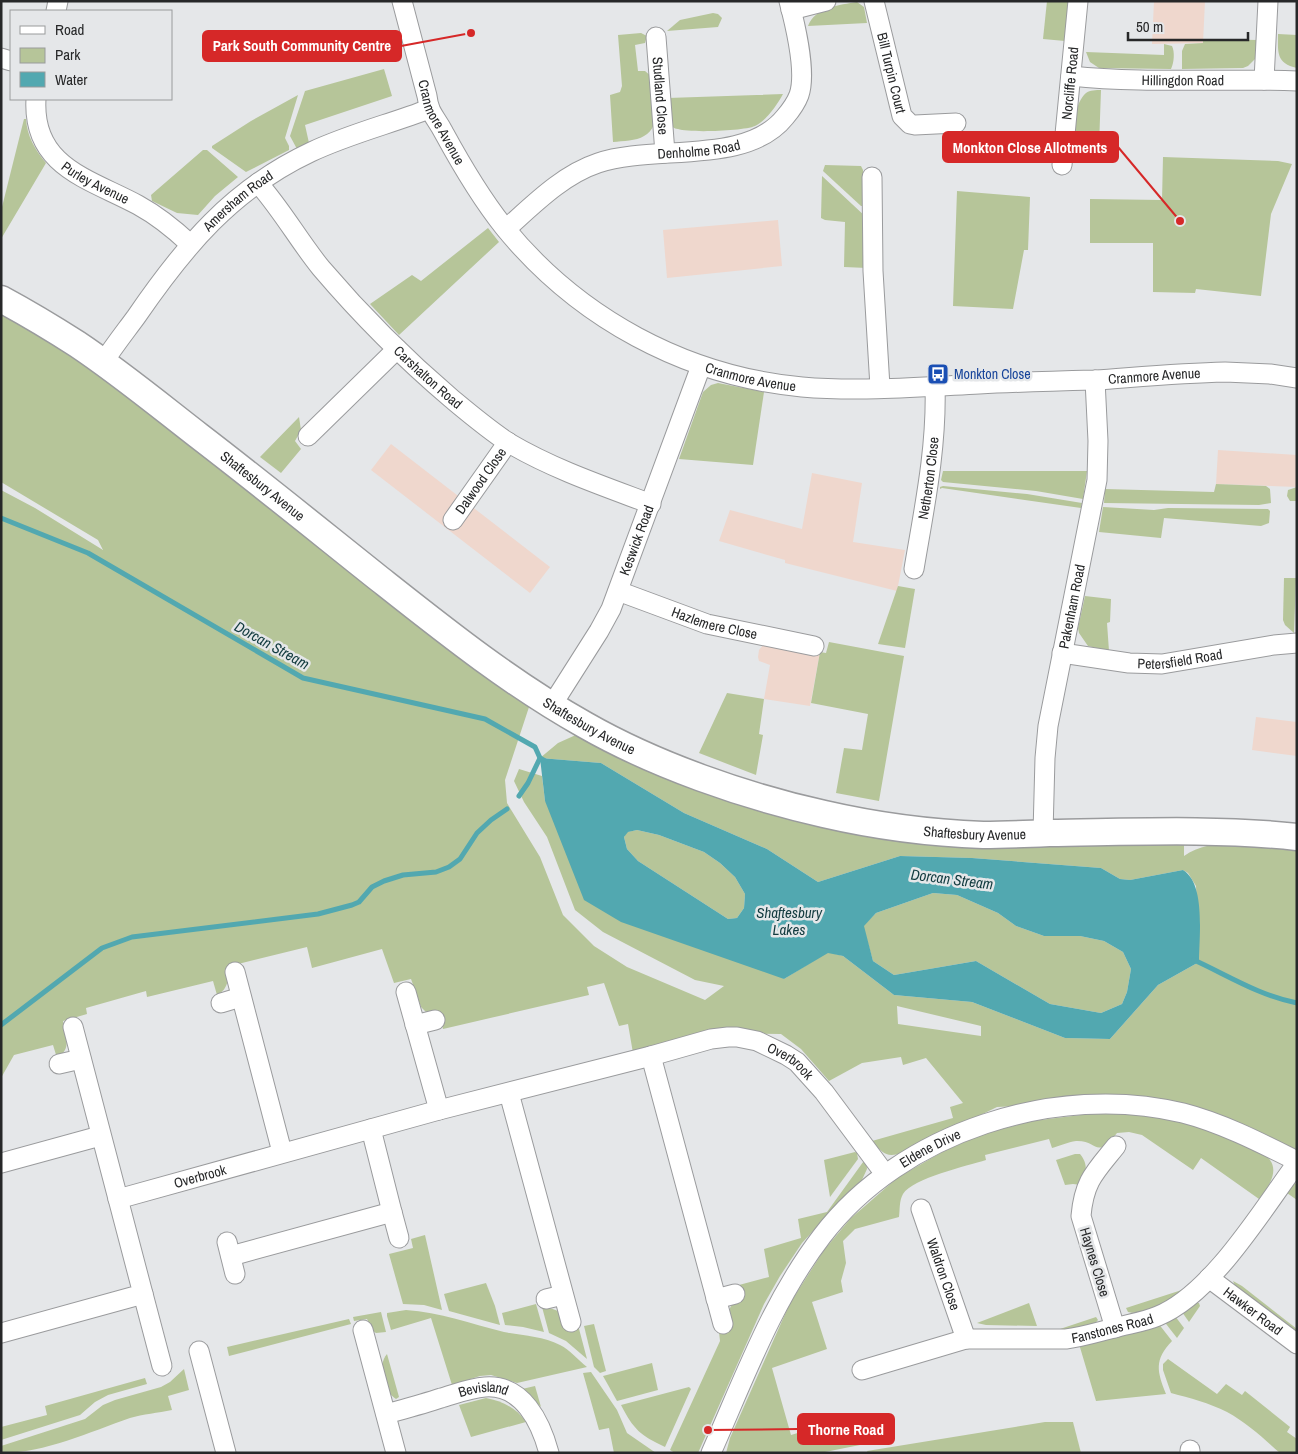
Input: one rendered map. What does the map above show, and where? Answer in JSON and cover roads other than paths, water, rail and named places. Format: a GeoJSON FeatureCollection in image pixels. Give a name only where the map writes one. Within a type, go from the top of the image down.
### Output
{"type":"FeatureCollection","features":[{"type":"Feature","properties":{"kind":"street","name":"Cranmore Avenue"},"geometry":{"type":"LineString","coordinates":[[402,1],[429,109],[471,182],[506,230],[536,264],[579,301],[630,333],[681,358],[701,366],[745,378],[802,387],[880,388],[1095,380],[1183,373],[1225,372],[1297,378]]}},
{"type":"Feature","properties":{"kind":"street"},"geometry":{"type":"LineString","coordinates":[[790,6],[826,1]]}},
{"type":"Feature","properties":{"kind":"street","name":"Bill Turpin Court"},"geometry":{"type":"LineString","coordinates":[[874,1],[902,116],[910,124],[915,125],[956,123]]}},
{"type":"Feature","properties":{"kind":"street","name":"Norcliffe Road"},"geometry":{"type":"LineString","coordinates":[[1062,165],[1078,1]]}},
{"type":"Feature","properties":{"kind":"street"},"geometry":{"type":"LineString","coordinates":[[1264,80],[1268,1]]}},
{"type":"Feature","properties":{"kind":"street","name":"Denholme Road"},"geometry":{"type":"LineString","coordinates":[[506,230],[537,201],[562,182],[596,163],[619,157],[723,148],[744,144],[758,139],[780,124],[795,104],[802,86],[801,65],[790,6]]}},
{"type":"Feature","properties":{"kind":"street","name":"Studland Close"},"geometry":{"type":"LineString","coordinates":[[656,37],[665,153]]}},
{"type":"Feature","properties":{"kind":"street","name":"Hillingdon Road"},"geometry":{"type":"LineString","coordinates":[[1071,76],[1147,81],[1264,80],[1297,82]]}},
{"type":"Feature","properties":{"kind":"street","name":"Purley Avenue"},"geometry":{"type":"LineString","coordinates":[[36,100],[36,114],[44,143],[56,159],[78,175],[155,215],[176,230],[190,244]]}},
{"type":"Feature","properties":{"kind":"street","name":"Amersham Road"},"geometry":{"type":"LineString","coordinates":[[103,363],[159,283],[190,244],[211,221],[258,183],[286,165],[312,152],[365,130],[429,109]]}},
{"type":"Feature","properties":{"kind":"street"},"geometry":{"type":"LineString","coordinates":[[872,177],[873,271],[880,388]]}},
{"type":"Feature","properties":{"kind":"street","name":"Carshalton Road"},"geometry":{"type":"LineString","coordinates":[[258,183],[322,269],[397,349],[462,407],[508,442],[555,466],[651,504]]}},
{"type":"Feature","properties":{"kind":"street","name":"Shaftesbury Avenue"},"geometry":{"type":"LineString","coordinates":[[1,299],[73,342],[103,363],[237,465],[451,636],[512,680],[611,739],[675,768],[718,784],[808,811],[872,824],[904,828],[984,835],[1197,832],[1297,837]]}},
{"type":"Feature","properties":{"kind":"street"},"geometry":{"type":"LineString","coordinates":[[308,436],[316,417],[397,349]]}},
{"type":"Feature","properties":{"kind":"street","name":"Keswick Road"},"geometry":{"type":"LineString","coordinates":[[552,704],[599,631],[618,592],[701,366]]}},
{"type":"Feature","properties":{"kind":"street","name":"Pakenham Road"},"geometry":{"type":"LineString","coordinates":[[1043,833],[1046,742],[1097,480],[1098,441],[1095,380]]}},
{"type":"Feature","properties":{"kind":"street","name":"Netherton Close"},"geometry":{"type":"LineString","coordinates":[[914,569],[932,450],[936,407],[935,386]]}},
{"type":"Feature","properties":{"kind":"street","name":"Dalwood Close"},"geometry":{"type":"LineString","coordinates":[[453,520],[508,442]]}},
{"type":"Feature","properties":{"kind":"street","name":"Hazlemere Close"},"geometry":{"type":"LineString","coordinates":[[618,592],[707,624],[814,646]]}},
{"type":"Feature","properties":{"kind":"street","name":"Petersfield Road"},"geometry":{"type":"LineString","coordinates":[[1062,653],[1129,663],[1162,664],[1274,645],[1297,643]]}},
{"type":"Feature","properties":{"kind":"street"},"geometry":{"type":"LineString","coordinates":[[235,972],[282,1152]]}},
{"type":"Feature","properties":{"kind":"street"},"geometry":{"type":"LineString","coordinates":[[406,992],[439,1110]]}},
{"type":"Feature","properties":{"kind":"street"},"geometry":{"type":"LineString","coordinates":[[221,1003],[241,997]]}},
{"type":"Feature","properties":{"kind":"street"},"geometry":{"type":"LineString","coordinates":[[415,1026],[436,1020]]}},
{"type":"Feature","properties":{"kind":"street"},"geometry":{"type":"LineString","coordinates":[[73,1027],[100,1136],[162,1366]]}},
{"type":"Feature","properties":{"kind":"street","name":"Overbrook"},"geometry":{"type":"LineString","coordinates":[[118,1198],[282,1152],[711,1039],[737,1037],[757,1041],[797,1062],[812,1078],[885,1174]]}},
{"type":"Feature","properties":{"kind":"street"},"geometry":{"type":"LineString","coordinates":[[651,1056],[723,1324]]}},
{"type":"Feature","properties":{"kind":"street"},"geometry":{"type":"LineString","coordinates":[[59,1064],[81,1059]]}},
{"type":"Feature","properties":{"kind":"street"},"geometry":{"type":"LineString","coordinates":[[510,1093],[555,1297],[571,1322]]}},
{"type":"Feature","properties":{"kind":"street","name":"Eldene Drive"},"geometry":{"type":"LineString","coordinates":[[711,1453],[771,1320],[804,1261],[822,1235],[846,1208],[885,1174],[939,1143],[994,1121],[1034,1111],[1097,1104],[1120,1105],[1183,1113],[1210,1121],[1268,1146],[1297,1162]]}},
{"type":"Feature","properties":{"kind":"street"},"geometry":{"type":"LineString","coordinates":[[371,1129],[399,1238]]}},
{"type":"Feature","properties":{"kind":"street"},"geometry":{"type":"LineString","coordinates":[[1,1163],[100,1136]]}},
{"type":"Feature","properties":{"kind":"street","name":"Haynes Close"},"geometry":{"type":"LineString","coordinates":[[1115,1328],[1081,1216],[1083,1197],[1090,1178],[1116,1146]]}},
{"type":"Feature","properties":{"kind":"street","name":"Fanstones Road"},"geometry":{"type":"LineString","coordinates":[[862,1370],[966,1339],[1066,1339],[1082,1337],[1158,1316],[1194,1293],[1209,1278],[1233,1250],[1297,1162]]}},
{"type":"Feature","properties":{"kind":"street","name":"Waldron Close"},"geometry":{"type":"LineString","coordinates":[[921,1209],[966,1339]]}},
{"type":"Feature","properties":{"kind":"street"},"geometry":{"type":"LineString","coordinates":[[231,1257],[392,1212]]}},
{"type":"Feature","properties":{"kind":"street","name":"Hawker Road"},"geometry":{"type":"LineString","coordinates":[[1209,1278],[1297,1344]]}},
{"type":"Feature","properties":{"kind":"street"},"geometry":{"type":"LineString","coordinates":[[1,1333],[143,1294]]}},
{"type":"Feature","properties":{"kind":"street"},"geometry":{"type":"LineString","coordinates":[[716,1299],[735,1294]]}},
{"type":"Feature","properties":{"kind":"street"},"geometry":{"type":"LineString","coordinates":[[364,1330],[396,1453]]}},
{"type":"Feature","properties":{"kind":"street"},"geometry":{"type":"LineString","coordinates":[[199,1351],[218,1387],[226,1453]]}},
{"type":"Feature","properties":{"kind":"street","name":"Bevisland"},"geometry":{"type":"LineString","coordinates":[[386,1414],[464,1391],[485,1387],[500,1389],[515,1395],[537,1418],[549,1453]]}},
{"type":"Feature","properties":{"kind":"water","name":"Shaftesbury Lakes"},"geometry":{"type":"Polygon","coordinates":[[[540,758],[601,763],[684,813],[767,849],[818,882],[900,856],[972,858],[1101,868],[1120,879],[1130,880],[1183,870],[1190,877],[1198,899],[1200,912],[1199,962],[1158,985],[1110,1039],[1065,1038],[972,1002],[894,995],[843,956],[828,953],[784,979],[621,922],[584,900],[545,801],[540,758]],[[637,830],[628,832],[624,837],[627,849],[638,861],[728,919],[737,918],[744,908],[745,894],[735,877],[720,863],[704,852],[659,835],[637,830]],[[933,893],[876,913],[864,926],[873,961],[894,975],[976,961],[1050,1004],[1101,1013],[1122,1004],[1127,992],[1131,969],[1123,952],[1104,941],[1080,936],[1044,936],[1016,926],[998,913],[957,895],[933,893]]]}},
{"type":"Feature","properties":{"kind":"waterway","name":"Dorcan Stream"},"geometry":{"type":"LineString","coordinates":[[1,518],[88,553],[303,678],[485,719],[535,747],[540,758]]}},
{"type":"Feature","properties":{"kind":"waterway","name":"Dorcan Stream"},"geometry":{"type":"LineString","coordinates":[[519,796],[528,783],[540,758],[545,761]]}},
{"type":"Feature","properties":{"kind":"waterway","name":"Dorcan Stream"},"geometry":{"type":"LineString","coordinates":[[1,1025],[102,948],[132,937],[318,914],[352,905],[359,902],[372,887],[384,881],[403,875],[436,872],[449,867],[460,859],[477,833],[507,809]]}},
{"type":"Feature","properties":{"kind":"waterway","name":"Dorcan Stream"},"geometry":{"type":"LineString","coordinates":[[1194,960],[1257,990],[1297,1003]]}},
{"type":"Feature","properties":{"kind":"place","name":"Park South Community Centre"},"geometry":{"type":"Point","coordinates":[471,33]}},
{"type":"Feature","properties":{"kind":"place","name":"Monkton Close Allotments"},"geometry":{"type":"Point","coordinates":[1180,221]}},
{"type":"Feature","properties":{"kind":"place","name":"Monkton Close"},"geometry":{"type":"Point","coordinates":[938,374]}},
{"type":"Feature","properties":{"kind":"place","name":"Thorne Road"},"geometry":{"type":"Point","coordinates":[708,1430]}}]}
